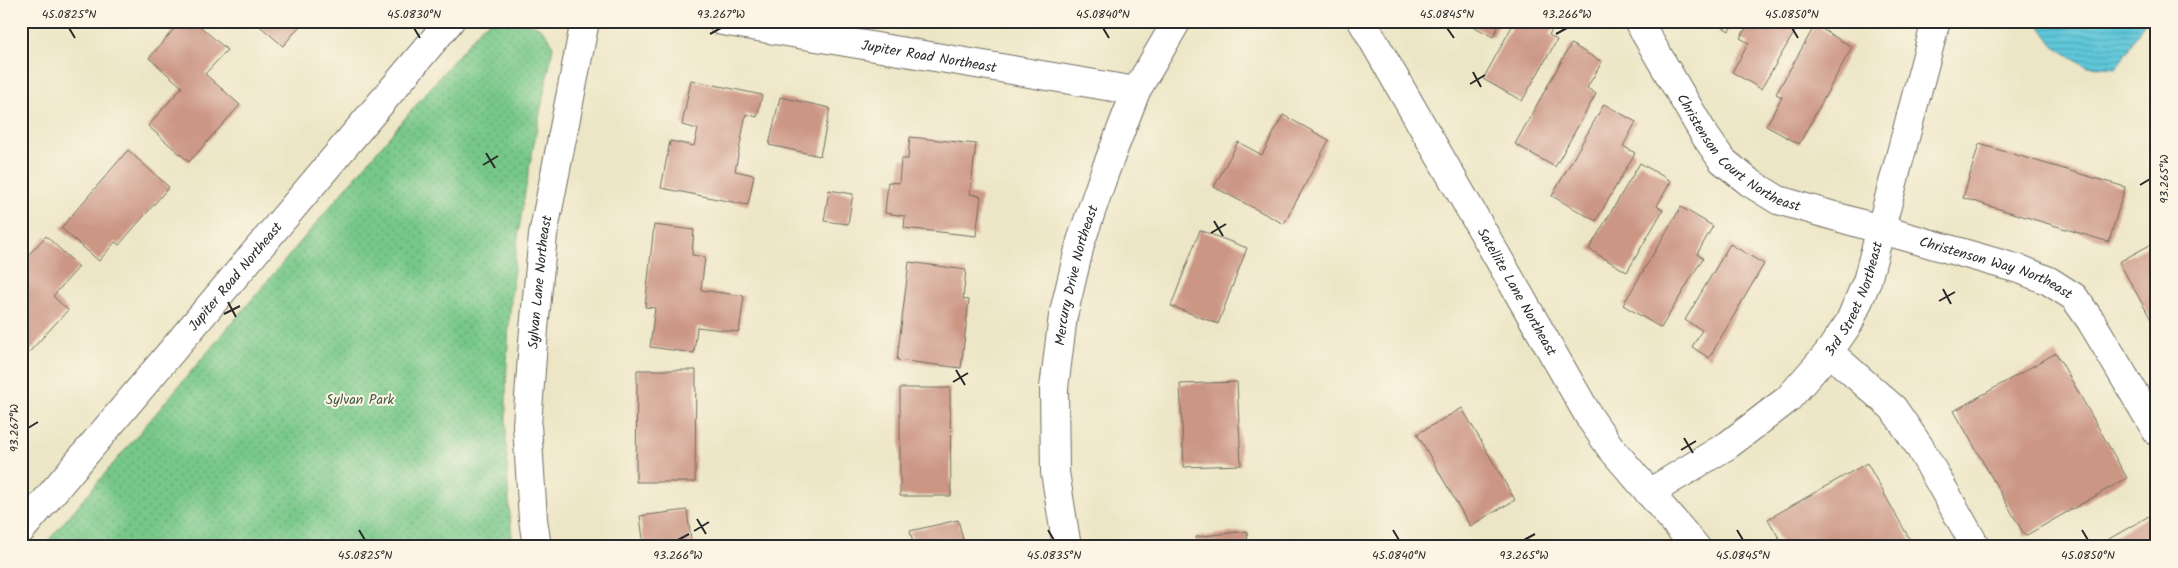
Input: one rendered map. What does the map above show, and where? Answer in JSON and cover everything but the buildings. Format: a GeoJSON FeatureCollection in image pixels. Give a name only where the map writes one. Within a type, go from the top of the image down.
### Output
{"type":"FeatureCollection","features":[{"type":"Feature","properties":{"kind":"street","name":"Jupiter Road Northeast"},"geometry":{"type":"LineString","coordinates":[[21,530],[450,21]]}},
{"type":"Feature","properties":{"kind":"street","name":"Sylvan Lane Northeast"},"geometry":{"type":"LineString","coordinates":[[536,547],[527,425],[534,329],[543,235],[584,21]]}},
{"type":"Feature","properties":{"kind":"street","name":"Jupiter Road Northeast"},"geometry":{"type":"LineString","coordinates":[[722,21],[1136,91]]}},
{"type":"Feature","properties":{"kind":"street","name":"Mercury Drive Northeast"},"geometry":{"type":"LineString","coordinates":[[1067,547],[1055,472],[1054,388],[1063,316],[1081,241],[1136,91],[1177,21]]}},
{"type":"Feature","properties":{"kind":"street","name":"Satellite Lane Northeast"},"geometry":{"type":"LineString","coordinates":[[1362,21],[1590,418],[1610,447],[1696,547]]}},
{"type":"Feature","properties":{"kind":"street","name":"Christenson Court Northeast"},"geometry":{"type":"LineString","coordinates":[[1638,21],[1704,134],[1722,160],[1749,182],[1778,200],[1881,231]]}},
{"type":"Feature","properties":{"kind":"street","name":"3rd Street Northeast"},"geometry":{"type":"LineString","coordinates":[[1649,493],[1728,445],[1788,399],[1829,352],[1853,315],[1867,282],[1936,21]]}},
{"type":"Feature","properties":{"kind":"street","name":"Christenson Way Northeast"},"geometry":{"type":"LineString","coordinates":[[1881,231],[2022,270],[2049,282],[2074,297],[2091,321],[2157,432]]}},
{"type":"Feature","properties":{"kind":"street"},"geometry":{"type":"LineString","coordinates":[[1829,352],[1893,408],[1919,446],[1976,547]]}},
{"type":"Feature","properties":{"kind":"green space","name":"Sylvan Park"},"geometry":{"type":"Polygon","coordinates":[[[491,21],[519,21],[536,26],[549,37],[553,47],[530,165],[513,275],[507,353],[506,431],[509,509],[513,547],[43,547],[481,28],[491,21]]]}},
{"type":"Feature","properties":{"kind":"water"},"geometry":{"type":"Polygon","coordinates":[[[2036,21],[2145,21],[2117,68],[2086,66],[2054,46],[2036,21]]]}}]}
